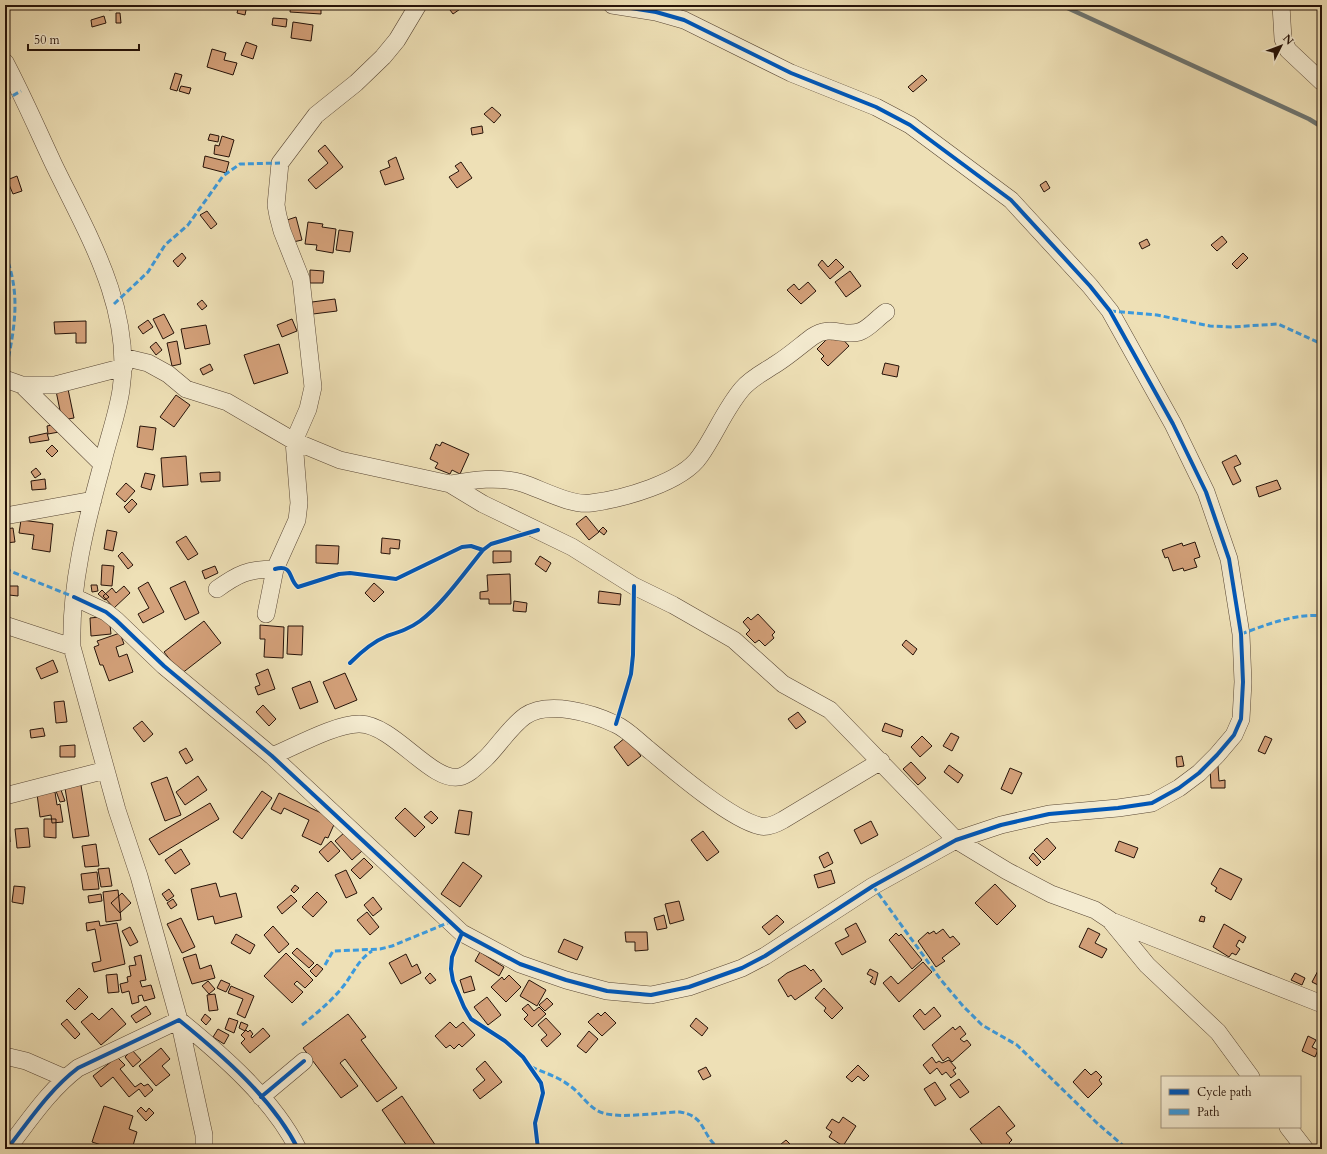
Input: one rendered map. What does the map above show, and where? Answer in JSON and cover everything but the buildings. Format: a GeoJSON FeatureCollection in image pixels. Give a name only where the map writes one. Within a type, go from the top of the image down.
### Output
{"type":"FeatureCollection","features":[{"type":"Feature","properties":{"kind":"street"},"geometry":{"type":"LineString","coordinates":[[266,614],[275,569],[297,520],[299,503],[294,441],[308,409],[312,387],[301,279],[282,232],[276,205],[280,163],[316,114],[356,83],[383,57],[397,40],[418,5]]}},
{"type":"Feature","properties":{"kind":"street"},"geometry":{"type":"LineString","coordinates":[[74,597],[106,612],[116,620],[164,666],[272,756],[462,933],[520,964],[566,980],[607,991],[651,995],[689,987],[742,968],[771,953],[872,886],[956,840],[1001,824],[1049,814],[1118,808],[1152,803],[1179,788],[1199,773],[1234,735],[1241,719],[1243,682],[1241,634],[1229,559],[1206,492],[1172,424],[1110,311],[1012,200],[910,125],[876,107],[790,73],[684,20],[656,12],[612,5]]}},
{"type":"Feature","properties":{"kind":"street"},"geometry":{"type":"LineString","coordinates":[[1281,5],[1283,39],[1288,50],[1322,82]]}},
{"type":"Feature","properties":{"kind":"street"},"geometry":{"type":"LineString","coordinates":[[5,62],[21,91],[102,264],[116,311],[124,362],[114,425],[102,464],[82,547],[74,597],[71,627],[72,647],[106,770],[143,892],[179,1020],[204,1135],[204,1149]]}},
{"type":"Feature","properties":{"kind":"street"},"geometry":{"type":"LineString","coordinates":[[450,484],[476,480],[505,480],[520,483],[574,503],[589,504],[611,499],[667,481],[689,469],[699,458],[742,390],[752,380],[819,333],[828,330],[855,333],[861,332],[886,312]]}},
{"type":"Feature","properties":{"kind":"street"},"geometry":{"type":"LineString","coordinates":[[5,379],[22,385],[55,385],[124,362],[148,363],[168,374],[186,389],[227,402],[294,441],[340,460],[450,484],[483,504],[572,547],[634,586],[673,605],[734,640],[783,684],[830,710],[956,840],[1007,871],[1051,894],[1094,910],[1110,920],[1322,1004]]}},
{"type":"Feature","properties":{"kind":"street"},"geometry":{"type":"LineString","coordinates":[[22,385],[102,464]]}},
{"type":"Feature","properties":{"kind":"street"},"geometry":{"type":"LineString","coordinates":[[5,516],[93,500]]}},
{"type":"Feature","properties":{"kind":"street"},"geometry":{"type":"LineString","coordinates":[[217,589],[240,573],[258,569],[275,569]]}},
{"type":"Feature","properties":{"kind":"street"},"geometry":{"type":"LineString","coordinates":[[5,625],[72,647]]}},
{"type":"Feature","properties":{"kind":"street"},"geometry":{"type":"LineString","coordinates":[[272,756],[343,727],[360,724],[376,728],[435,770],[448,776],[458,778],[466,775],[480,763],[501,743],[518,722],[527,715],[542,710],[560,709],[579,711],[616,724],[676,772],[720,804],[745,820],[761,827],[773,825],[783,820],[881,761]]}},
{"type":"Feature","properties":{"kind":"street"},"geometry":{"type":"LineString","coordinates":[[5,796],[106,770]]}},
{"type":"Feature","properties":{"kind":"street"},"geometry":{"type":"LineString","coordinates":[[1110,920],[1147,965],[1218,1032],[1250,1076]]}},
{"type":"Feature","properties":{"kind":"street"},"geometry":{"type":"LineString","coordinates":[[7,1149],[34,1113],[65,1078],[78,1068],[179,1020]]}},
{"type":"Feature","properties":{"kind":"street"},"geometry":{"type":"LineString","coordinates":[[179,1020],[206,1043],[261,1097],[282,1122],[298,1149]]}},
{"type":"Feature","properties":{"kind":"street"},"geometry":{"type":"LineString","coordinates":[[5,1056],[26,1061],[65,1078]]}},
{"type":"Feature","properties":{"kind":"street"},"geometry":{"type":"LineString","coordinates":[[261,1097],[304,1061]]}},
{"type":"Feature","properties":{"kind":"street"},"geometry":{"type":"LineString","coordinates":[[1289,1128],[1305,1149]]}},
{"type":"Feature","properties":{"kind":"waterway"},"geometry":{"type":"LineString","coordinates":[[1061,5],[1309,119],[1322,127]]}},
{"type":"Feature","properties":{"kind":"marked path"},"geometry":{"type":"LineString","coordinates":[[5,100],[21,91]]}},
{"type":"Feature","properties":{"kind":"marked path"},"geometry":{"type":"LineString","coordinates":[[114,304],[148,272],[165,245],[188,225],[223,176],[240,164],[280,163]]}},
{"type":"Feature","properties":{"kind":"marked path"},"geometry":{"type":"LineString","coordinates":[[5,254],[10,269],[15,299],[15,314],[5,374]]}},
{"type":"Feature","properties":{"kind":"marked path"},"geometry":{"type":"LineString","coordinates":[[1110,311],[1157,315],[1210,326],[1231,327],[1278,324],[1322,344]]}},
{"type":"Feature","properties":{"kind":"marked path"},"geometry":{"type":"LineString","coordinates":[[5,569],[74,597]]}},
{"type":"Feature","properties":{"kind":"marked path"},"geometry":{"type":"LineString","coordinates":[[1241,634],[1291,618],[1301,616],[1322,616]]}},
{"type":"Feature","properties":{"kind":"marked path"},"geometry":{"type":"LineString","coordinates":[[873,886],[941,980],[963,1006],[982,1025],[1017,1045],[1097,1123],[1127,1149]]}},
{"type":"Feature","properties":{"kind":"marked path"},"geometry":{"type":"LineString","coordinates":[[325,965],[333,951],[380,949],[392,946],[450,922]]}},
{"type":"Feature","properties":{"kind":"marked path"},"geometry":{"type":"LineString","coordinates":[[302,1025],[335,995],[345,984],[360,962],[372,951]]}},
{"type":"Feature","properties":{"kind":"marked path"},"geometry":{"type":"LineString","coordinates":[[531,1067],[552,1075],[566,1083],[590,1105],[603,1113],[611,1115],[630,1115],[680,1112],[694,1117],[702,1125],[711,1141],[716,1146],[756,1147],[761,1149]]}},
{"type":"Feature","properties":{"kind":"cycle path"},"geometry":{"type":"LineString","coordinates":[[74,597],[106,612],[116,620],[164,666],[272,756],[462,933],[520,964],[566,980],[607,991],[651,995],[689,987],[742,968],[765,956],[873,886],[956,840],[1001,825],[1049,814],[1118,808],[1152,803],[1179,788],[1199,773],[1217,755],[1234,735],[1241,719],[1243,682],[1241,634],[1229,559],[1206,492],[1173,424],[1110,311],[1090,286],[1011,200],[910,125],[876,107],[791,73],[684,20],[656,12],[612,5]]}},
{"type":"Feature","properties":{"kind":"cycle path"},"geometry":{"type":"LineString","coordinates":[[350,663],[376,641],[404,630],[420,621],[437,606],[483,550],[491,544],[538,530]]}},
{"type":"Feature","properties":{"kind":"cycle path"},"geometry":{"type":"LineString","coordinates":[[275,569],[281,568],[288,571],[298,587],[339,574],[350,573],[396,579],[462,547],[471,546],[483,550]]}},
{"type":"Feature","properties":{"kind":"cycle path"},"geometry":{"type":"LineString","coordinates":[[616,724],[631,674],[633,655],[634,586]]}},
{"type":"Feature","properties":{"kind":"cycle path"},"geometry":{"type":"LineString","coordinates":[[462,933],[452,957],[451,969],[453,981],[464,1007],[471,1019],[505,1041],[523,1057],[541,1083],[543,1093],[535,1123],[538,1149]]}},
{"type":"Feature","properties":{"kind":"cycle path"},"geometry":{"type":"LineString","coordinates":[[7,1149],[49,1096],[78,1068],[179,1020],[229,1063],[261,1095],[275,1113],[298,1149]]}},
{"type":"Feature","properties":{"kind":"cycle path"},"geometry":{"type":"LineString","coordinates":[[261,1097],[304,1061]]}}]}
